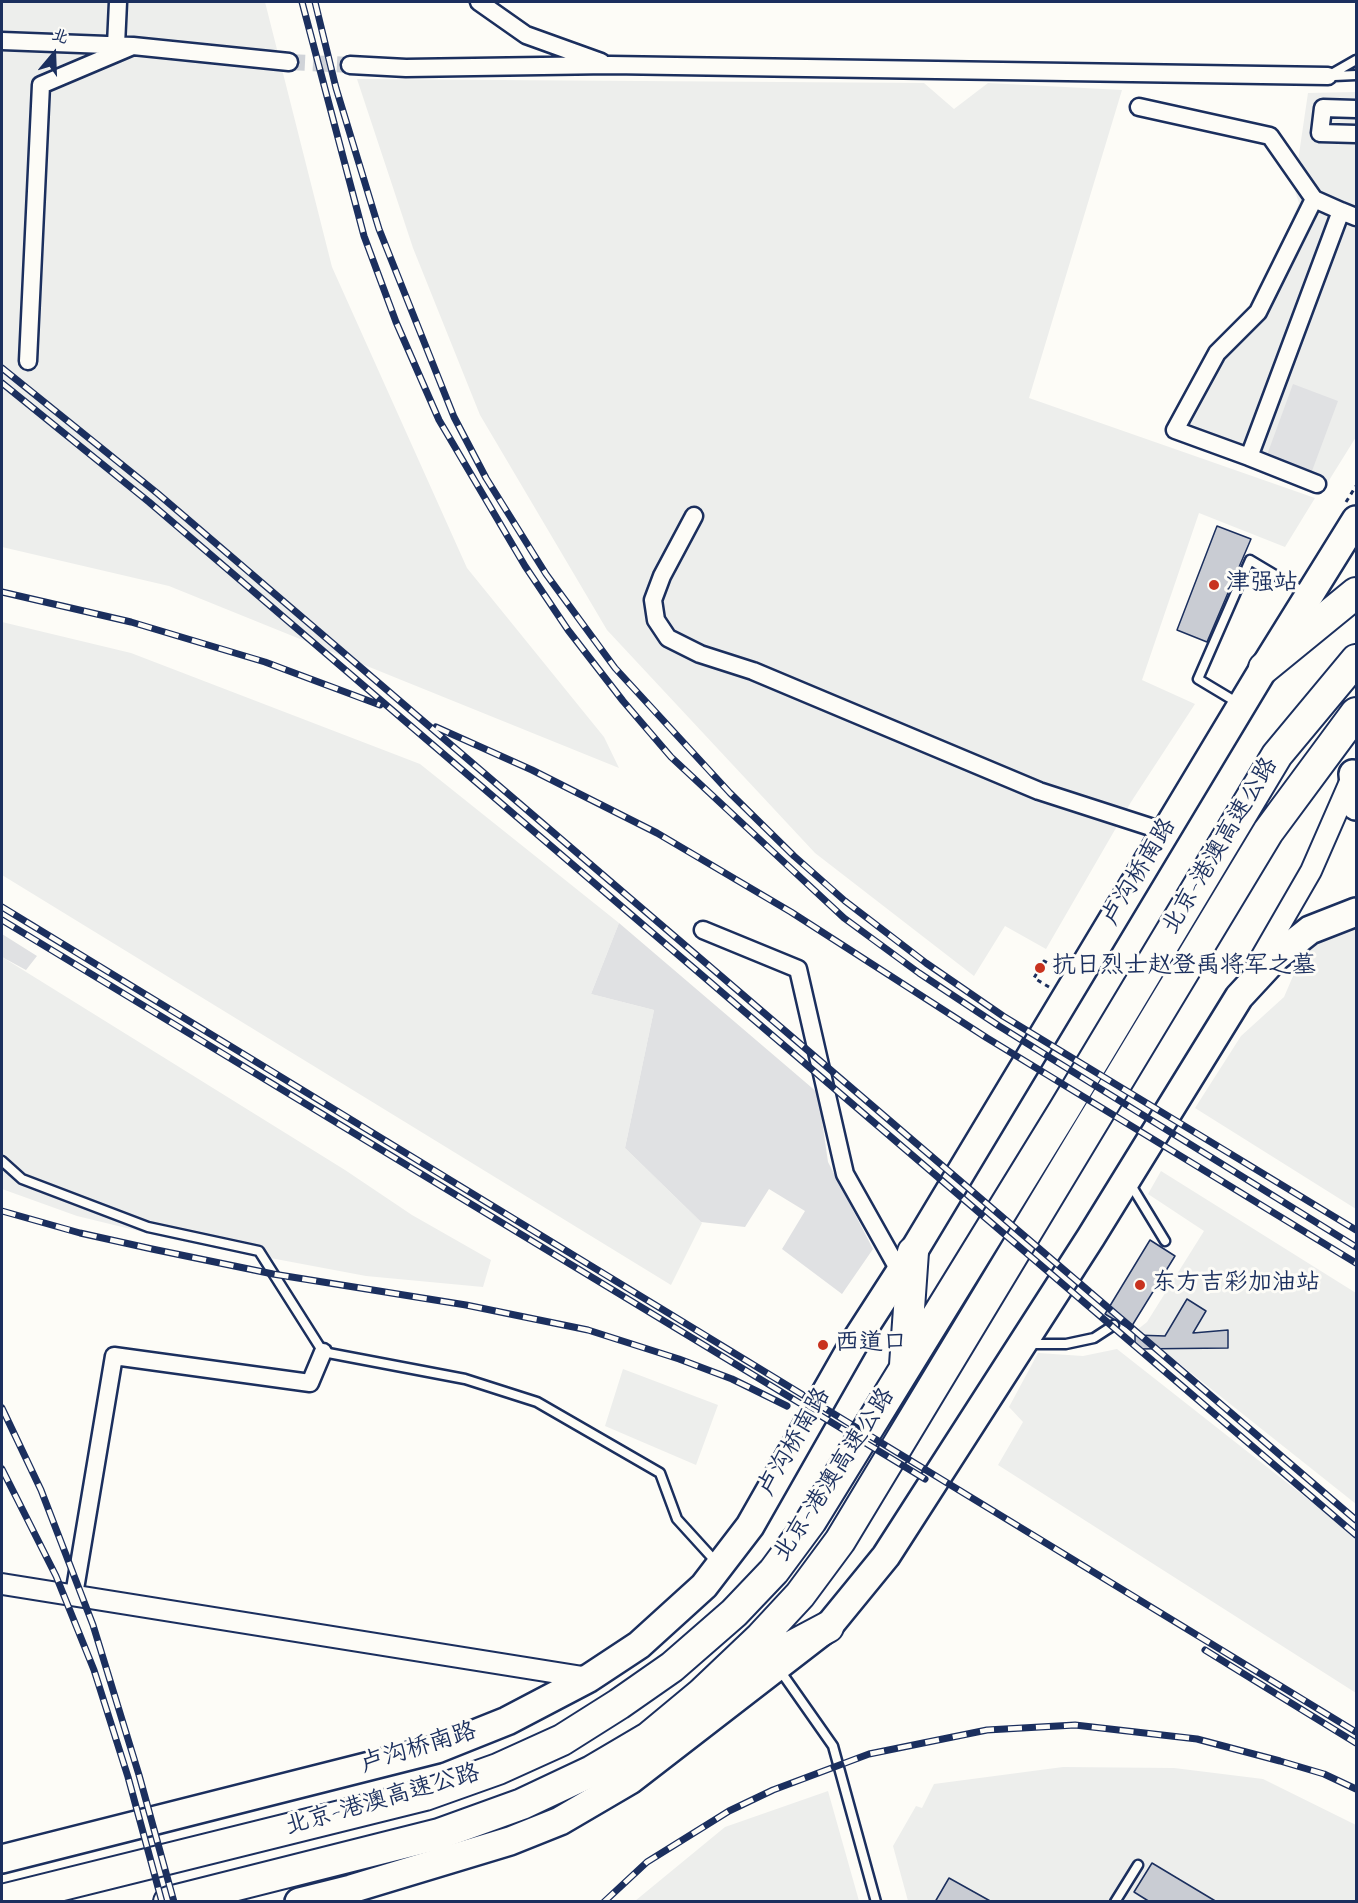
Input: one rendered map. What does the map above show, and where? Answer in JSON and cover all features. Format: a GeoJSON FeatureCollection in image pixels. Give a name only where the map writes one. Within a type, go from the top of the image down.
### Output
{"type":"FeatureCollection","features":[{"type":"Feature","properties":{"kind":"highway","name":"卢沟桥南路"},"geometry":{"type":"LineString","coordinates":[[2,1859],[437,1749],[507,1721],[589,1678],[639,1644],[704,1586],[750,1526],[853,1345],[906,1262],[1264,668],[1356,520]]}},
{"type":"Feature","properties":{"kind":"highway"},"geometry":{"type":"LineString","coordinates":[[1264,668],[1356,593]]}},
{"type":"Feature","properties":{"kind":"highway","name":"北京-港澳高速公路"},"geometry":{"type":"LineString","coordinates":[[2,1900],[425,1795],[498,1769],[562,1740],[672,1666],[734,1612],[774,1571],[811,1521],[1277,755],[1356,660]]}},
{"type":"Feature","properties":{"kind":"highway","name":"北京-港澳高速公路"},"geometry":{"type":"LineString","coordinates":[[168,1902],[439,1834],[522,1804],[592,1771],[648,1738],[700,1694],[800,1595],[840,1541],[1268,832],[1356,712]]}},
{"type":"Feature","properties":{"kind":"highway"},"geometry":{"type":"LineString","coordinates":[[1355,771],[1356,806]]}},
{"type":"Feature","properties":{"kind":"highway"},"geometry":{"type":"LineString","coordinates":[[299,1902],[351,1889],[510,1841],[560,1821],[630,1780],[828,1627],[886,1556],[1125,1183],[1239,997],[1276,957],[1310,930],[1356,912]]}},
{"type":"Feature","properties":{"kind":"highway"},"geometry":{"type":"LineString","coordinates":[[904,1371],[906,1262]]}},
{"type":"Feature","properties":{"kind":"highway"},"geometry":{"type":"LineString","coordinates":[[700,1694],[828,1627]]}},
{"type":"Feature","properties":{"kind":"street"},"geometry":{"type":"LineString","coordinates":[[116,45],[118,2]]}},
{"type":"Feature","properties":{"kind":"street"},"geometry":{"type":"LineString","coordinates":[[479,2],[526,35],[610,65]]}},
{"type":"Feature","properties":{"kind":"street"},"geometry":{"type":"LineString","coordinates":[[2,41],[133,46],[289,62]]}},
{"type":"Feature","properties":{"kind":"street"},"geometry":{"type":"LineString","coordinates":[[28,361],[41,85],[133,46]]}},
{"type":"Feature","properties":{"kind":"street"},"geometry":{"type":"LineString","coordinates":[[350,65],[406,68],[610,65],[1328,76]]}},
{"type":"Feature","properties":{"kind":"street"},"geometry":{"type":"LineString","coordinates":[[1139,107],[1270,136],[1314,199],[1349,214],[1248,457]]}},
{"type":"Feature","properties":{"kind":"street"},"geometry":{"type":"LineString","coordinates":[[1356,109],[1323,108],[1320,133],[1356,134]]}},
{"type":"Feature","properties":{"kind":"street"},"geometry":{"type":"LineString","coordinates":[[1314,199],[1258,312],[1217,353],[1175,430],[1317,483]]}},
{"type":"Feature","properties":{"kind":"street"},"geometry":{"type":"LineString","coordinates":[[694,516],[662,576],[653,600],[656,620],[668,638],[700,654],[753,671],[1039,791],[1166,832]]}},
{"type":"Feature","properties":{"kind":"street"},"geometry":{"type":"LineString","coordinates":[[1239,997],[1311,871],[1355,771]]}},
{"type":"Feature","properties":{"kind":"street"},"geometry":{"type":"LineString","coordinates":[[703,930],[798,969],[845,1174],[906,1262]]}},
{"type":"Feature","properties":{"kind":"street"},"geometry":{"type":"LineString","coordinates":[[74,1595],[114,1356],[310,1383],[323,1352]]}},
{"type":"Feature","properties":{"kind":"street"},"geometry":{"type":"LineString","coordinates":[[2,1584],[589,1678]]}},
{"type":"Feature","properties":{"kind":"lane"},"geometry":{"type":"LineString","coordinates":[[1328,76],[1346,69],[1356,60]]}},
{"type":"Feature","properties":{"kind":"lane"},"geometry":{"type":"LineString","coordinates":[[1328,76],[1356,75]]}},
{"type":"Feature","properties":{"kind":"lane"},"geometry":{"type":"LineString","coordinates":[[1242,705],[1198,679],[1250,560],[1310,596]]}},
{"type":"Feature","properties":{"kind":"lane"},"geometry":{"type":"LineString","coordinates":[[2,1161],[22,1179],[148,1227],[259,1251],[323,1352],[465,1378],[537,1402],[660,1473],[677,1519],[720,1566]]}},
{"type":"Feature","properties":{"kind":"lane"},"geometry":{"type":"LineString","coordinates":[[1125,1183],[1134,1191],[1165,1241]]}},
{"type":"Feature","properties":{"kind":"lane"},"geometry":{"type":"LineString","coordinates":[[1022,1343],[1066,1344],[1094,1338],[1114,1325]]}},
{"type":"Feature","properties":{"kind":"lane"},"geometry":{"type":"LineString","coordinates":[[777,1666],[833,1746],[876,1902]]}},
{"type":"Feature","properties":{"kind":"lane"},"geometry":{"type":"LineString","coordinates":[[1115,1902],[1138,1865]]}},
{"type":"Feature","properties":{"kind":"path"},"geometry":{"type":"LineString","coordinates":[[1049,987],[1034,978],[1044,961],[1059,970]]}},
{"type":"Feature","properties":{"kind":"shaded area"},"geometry":{"type":"Polygon","coordinates":[[[2,2],[265,2],[332,267],[467,568],[604,737],[619,768],[169,586],[2,547],[2,2]]]}},
{"type":"Feature","properties":{"kind":"shaded area"},"geometry":{"type":"Polygon","coordinates":[[[357,79],[924,83],[954,109],[988,83],[1122,90],[1029,398],[1315,498],[1285,547],[1199,513],[1142,680],[1195,704],[1131,802],[1046,949],[1005,926],[974,976],[815,853],[607,630],[480,415],[413,248],[357,79]]]}},
{"type":"Feature","properties":{"kind":"shaded area"},"geometry":{"type":"Polygon","coordinates":[[[1356,92],[1356,437],[1323,490],[1168,432],[1209,349],[1243,318],[1256,300],[1299,203],[1294,188],[1308,93],[1356,92]]]}},
{"type":"Feature","properties":{"kind":"shaded area"},"geometry":{"type":"Polygon","coordinates":[[[1293,384],[1338,401],[1312,471],[1267,455],[1293,384]]]}},
{"type":"Feature","properties":{"kind":"shaded area"},"geometry":{"type":"Polygon","coordinates":[[[2,622],[131,653],[420,764],[619,923],[591,994],[654,1010],[625,1148],[702,1223],[671,1285],[2,875],[2,622]]]}},
{"type":"Feature","properties":{"kind":"shaded area"},"geometry":{"type":"Polygon","coordinates":[[[619,923],[818,1093],[828,1162],[873,1249],[842,1294],[782,1249],[805,1211],[769,1189],[745,1227],[701,1222],[625,1148],[654,1010],[591,994],[619,923]]]}},
{"type":"Feature","properties":{"kind":"shaded area"},"geometry":{"type":"Polygon","coordinates":[[[1356,923],[1356,1209],[1195,1108],[1241,1036],[1284,997],[1303,953],[1326,932],[1356,923]]]}},
{"type":"Feature","properties":{"kind":"shaded area"},"geometry":{"type":"Polygon","coordinates":[[[2,934],[37,956],[26,970],[2,957],[2,934]]]}},
{"type":"Feature","properties":{"kind":"shaded area"},"geometry":{"type":"Polygon","coordinates":[[[2,957],[345,1170],[412,1215],[491,1260],[483,1287],[366,1276],[180,1241],[77,1216],[2,1189],[2,957]]]}},
{"type":"Feature","properties":{"kind":"shaded area"},"geometry":{"type":"Polygon","coordinates":[[[1161,1171],[1356,1293],[1356,1504],[1137,1330],[1147,1322],[1204,1231],[1148,1194],[1161,1171]]]}},
{"type":"Feature","properties":{"kind":"shaded area"},"geometry":{"type":"Polygon","coordinates":[[[1117,1349],[1356,1537],[1356,1693],[998,1465],[1023,1422],[1009,1407],[1038,1353],[1083,1356],[1117,1349]]]}},
{"type":"Feature","properties":{"kind":"shaded area"},"geometry":{"type":"Polygon","coordinates":[[[623,1369],[718,1405],[696,1465],[605,1426],[623,1369]]]}},
{"type":"Feature","properties":{"kind":"shaded area"},"geometry":{"type":"Polygon","coordinates":[[[1063,1767],[1174,1768],[1263,1779],[1356,1825],[1356,1901],[908,1901],[893,1846],[916,1806],[922,1808],[934,1784],[1063,1767]]]}},
{"type":"Feature","properties":{"kind":"shaded area"},"geometry":{"type":"Polygon","coordinates":[[[828,1791],[859,1901],[635,1901],[725,1827],[828,1791]]]}},
{"type":"Feature","properties":{"kind":"building","name":"津强站"},"geometry":{"type":"Polygon","coordinates":[[[1217,526],[1251,539],[1207,642],[1177,630],[1217,526]]]}},
{"type":"Feature","properties":{"kind":"building","name":"东方吉彩加油站"},"geometry":{"type":"Polygon","coordinates":[[[1150,1240],[1175,1256],[1130,1329],[1105,1314],[1150,1240]]]}},
{"type":"Feature","properties":{"kind":"building"},"geometry":{"type":"Polygon","coordinates":[[[1187,1299],[1206,1311],[1193,1333],[1228,1330],[1228,1348],[1135,1349],[1135,1335],[1165,1336],[1187,1299]]]}},
{"type":"Feature","properties":{"kind":"building"},"geometry":{"type":"Polygon","coordinates":[[[1152,1863],[1217,1902],[1150,1902],[1134,1892],[1152,1863]]]}},
{"type":"Feature","properties":{"kind":"building"},"geometry":{"type":"Polygon","coordinates":[[[949,1878],[992,1902],[935,1902],[949,1878]]]}},
{"type":"Feature","properties":{"kind":"tunnel"},"geometry":{"type":"LineString","coordinates":[[289,62],[350,65]]}},
{"type":"Feature","properties":{"kind":"railway"},"geometry":{"type":"LineString","coordinates":[[302,2],[364,236],[396,322],[439,420],[525,566],[568,630],[623,701],[671,757],[844,918],[919,973],[999,1026],[1356,1247]]}},
{"type":"Feature","properties":{"kind":"railway"},"geometry":{"type":"LineString","coordinates":[[315,2],[336,88],[379,229],[454,417],[486,478],[546,574],[615,668],[730,793],[794,856],[845,901],[926,963],[1003,1016],[1356,1230]]}},
{"type":"Feature","properties":{"kind":"railway"},"geometry":{"type":"LineString","coordinates":[[2,368],[157,493],[1356,1520]]}},
{"type":"Feature","properties":{"kind":"railway"},"geometry":{"type":"LineString","coordinates":[[2,383],[149,502],[1356,1535]]}},
{"type":"Feature","properties":{"kind":"railway"},"geometry":{"type":"LineString","coordinates":[[2,592],[131,622],[265,662],[380,705]]}},
{"type":"Feature","properties":{"kind":"railway"},"geometry":{"type":"LineString","coordinates":[[436,727],[532,770],[657,833],[791,912],[987,1038],[1356,1263]]}},
{"type":"Feature","properties":{"kind":"railway"},"geometry":{"type":"LineString","coordinates":[[2,907],[1356,1732]]}},
{"type":"Feature","properties":{"kind":"railway"},"geometry":{"type":"LineString","coordinates":[[2,920],[925,1479]]}},
{"type":"Feature","properties":{"kind":"railway"},"geometry":{"type":"LineString","coordinates":[[2,1211],[80,1233],[273,1274],[466,1305],[588,1330],[679,1359],[732,1379],[787,1406]]}},
{"type":"Feature","properties":{"kind":"railway"},"geometry":{"type":"LineString","coordinates":[[2,1408],[41,1490],[93,1625],[139,1775],[174,1902]]}},
{"type":"Feature","properties":{"kind":"railway"},"geometry":{"type":"LineString","coordinates":[[2,1469],[56,1576],[94,1670],[128,1777],[162,1902]]}},
{"type":"Feature","properties":{"kind":"railway"},"geometry":{"type":"LineString","coordinates":[[1205,1650],[1356,1743]]}},
{"type":"Feature","properties":{"kind":"railway"},"geometry":{"type":"LineString","coordinates":[[604,1902],[647,1862],[729,1811],[773,1790],[869,1754],[987,1730],[1075,1725],[1197,1739],[1324,1774],[1356,1789]]}},
{"type":"Feature","properties":{"kind":"place","name":"津强站"},"geometry":{"type":"Point","coordinates":[1214,585]}},
{"type":"Feature","properties":{"kind":"place","name":"抗日烈士赵登禹将军之墓"},"geometry":{"type":"Point","coordinates":[1040,968]}},
{"type":"Feature","properties":{"kind":"place","name":"东方吉彩加油站"},"geometry":{"type":"Point","coordinates":[1140,1285]}},
{"type":"Feature","properties":{"kind":"place","name":"西道口"},"geometry":{"type":"Point","coordinates":[823,1345]}}]}
